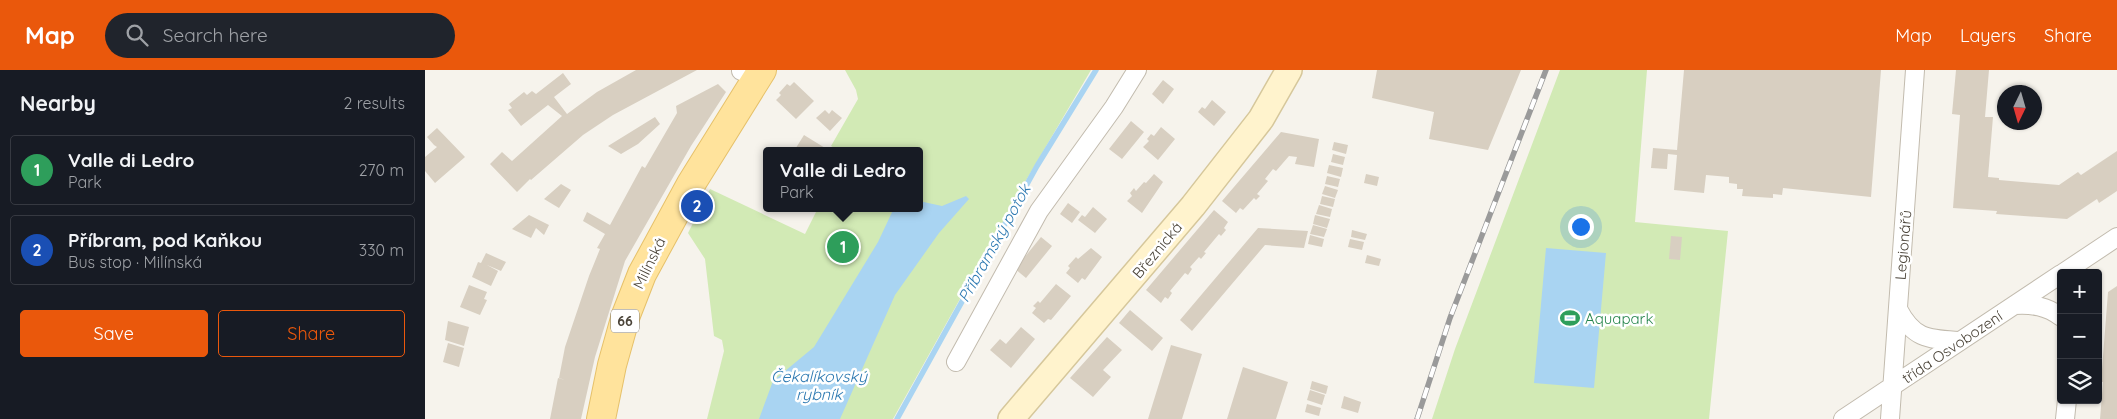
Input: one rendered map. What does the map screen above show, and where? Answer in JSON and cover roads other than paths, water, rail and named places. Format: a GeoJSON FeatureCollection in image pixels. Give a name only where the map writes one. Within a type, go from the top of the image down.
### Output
{"type":"FeatureCollection","features":[{"type":"Feature","properties":{"kind":"main road","name":"Milínská"},"geometry":{"type":"LineString","coordinates":[[601,419],[612,365],[626,315],[642,274],[754,72]]}},
{"type":"Feature","properties":{"kind":"street"},"geometry":{"type":"LineString","coordinates":[[956,362],[1039,211],[1114,107],[1137,70]]}},
{"type":"Feature","properties":{"kind":"street","name":"Březnická"},"geometry":{"type":"LineString","coordinates":[[1011,419],[1193,206],[1261,119],[1289,70]]}},
{"type":"Feature","properties":{"kind":"street","name":"Legionářů"},"geometry":{"type":"LineString","coordinates":[[1890,419],[1915,70]]}},
{"type":"Feature","properties":{"kind":"street","name":"třída Osvobození"},"geometry":{"type":"LineString","coordinates":[[2079,267],[2117,237]]}},
{"type":"Feature","properties":{"kind":"street","name":"třída Osvobození"},"geometry":{"type":"LineString","coordinates":[[1843,419],[2057,277]]}},
{"type":"Feature","properties":{"kind":"street"},"geometry":{"type":"LineString","coordinates":[[2015,304],[2034,304],[2053,310],[2058,314]]}},
{"type":"Feature","properties":{"kind":"street"},"geometry":{"type":"LineString","coordinates":[[1898,309],[1906,325],[1918,334],[1933,340],[1960,341]]}},
{"type":"Feature","properties":{"kind":"street"},"geometry":{"type":"LineString","coordinates":[[2065,419],[2067,404]]}},
{"type":"Feature","properties":{"kind":"water","name":"Čekalíkovský rybník"},"geometry":{"type":"Polygon","coordinates":[[[966,196],[969,199],[939,233],[895,295],[840,419],[759,419],[773,381],[814,347],[878,242],[892,212],[923,212],[923,202],[942,206],[966,196]]]}},
{"type":"Feature","properties":{"kind":"water","name":"Aquapark"},"geometry":{"type":"Polygon","coordinates":[[[1546,248],[1606,253],[1594,388],[1534,383],[1546,248]]]}},
{"type":"Feature","properties":{"kind":"waterway","name":"Příbramský potok"},"geometry":{"type":"LineString","coordinates":[[897,419],[1037,166],[1096,70]]}},
{"type":"Feature","properties":{"kind":"railway"},"geometry":{"type":"LineString","coordinates":[[1417,419],[1450,318],[1546,70]]}},
{"type":"Feature","properties":{"kind":"place","name":"Příbram, pod Kaňkou"},"geometry":{"type":"Point","coordinates":[697,206]}},
{"type":"Feature","properties":{"kind":"place","name":"Valle di Ledro"},"geometry":{"type":"Point","coordinates":[843,247]}},
{"type":"Feature","properties":{"kind":"place","name":"Aquapark"},"geometry":{"type":"Point","coordinates":[1570,318]}}]}
